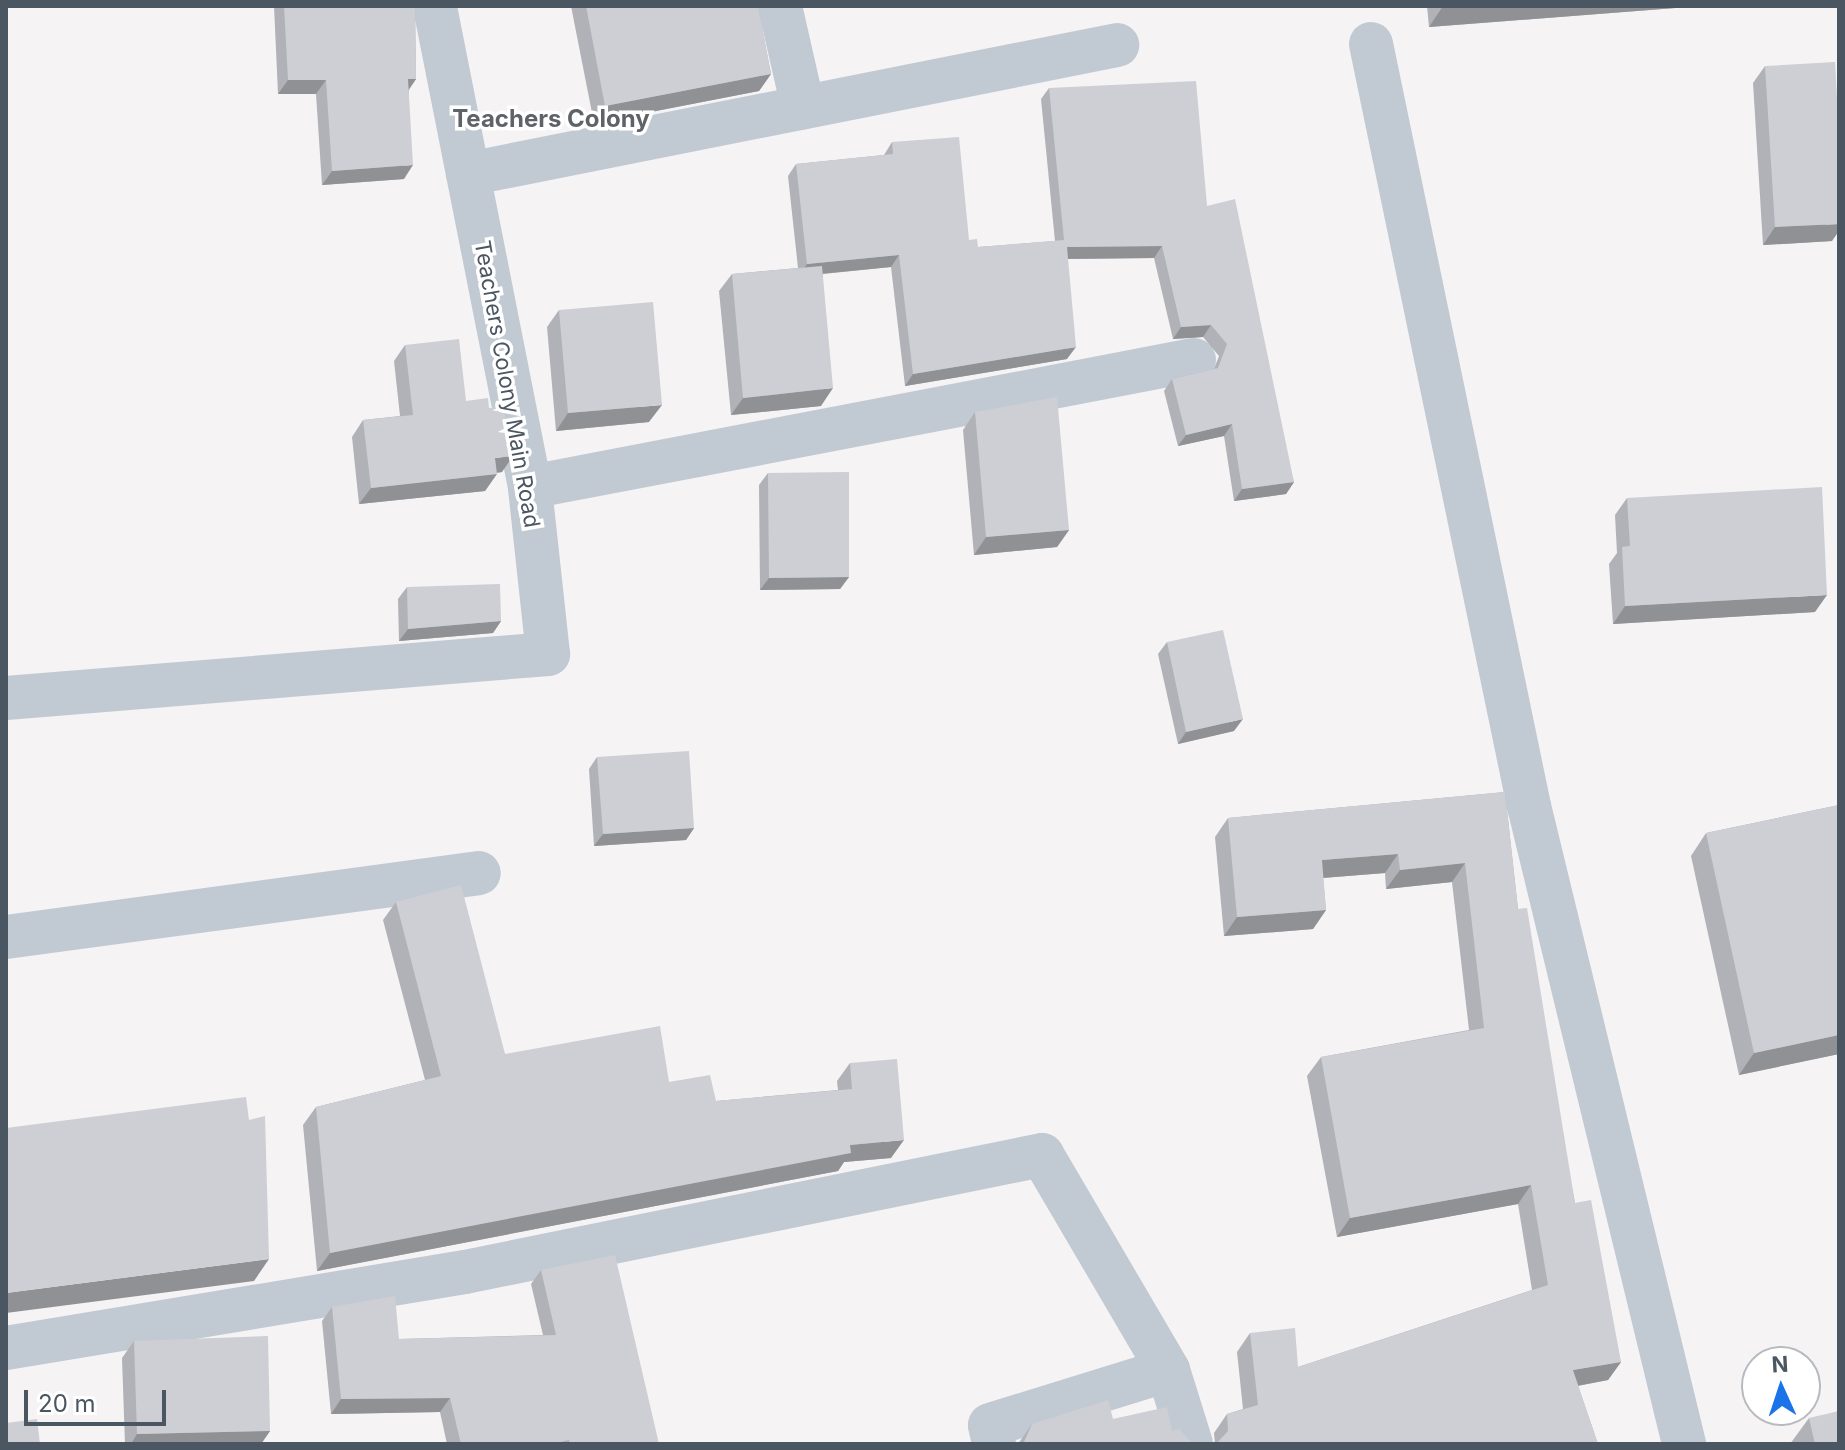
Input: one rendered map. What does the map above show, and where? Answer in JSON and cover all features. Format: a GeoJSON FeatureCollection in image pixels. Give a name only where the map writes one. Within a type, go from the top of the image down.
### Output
{"type":"FeatureCollection","features":[{"type":"Feature","properties":{"kind":"street","name":"Teachers Colony Main Road"},"geometry":{"type":"LineString","coordinates":[[6,698],[548,654],[530,487],[435,6]]}},
{"type":"Feature","properties":{"kind":"street"},"geometry":{"type":"LineString","coordinates":[[780,6],[803,107]]}},
{"type":"Feature","properties":{"kind":"street"},"geometry":{"type":"LineString","coordinates":[[1371,44],[1529,806],[1684,1444]]}},
{"type":"Feature","properties":{"kind":"street"},"geometry":{"type":"LineString","coordinates":[[468,174],[1117,45]]}},
{"type":"Feature","properties":{"kind":"street"},"geometry":{"type":"LineString","coordinates":[[530,487],[1194,360]]}},
{"type":"Feature","properties":{"kind":"street"},"geometry":{"type":"LineString","coordinates":[[6,937],[479,873]]}},
{"type":"Feature","properties":{"kind":"street"},"geometry":{"type":"LineString","coordinates":[[6,1348],[465,1272],[1042,1155],[1168,1370],[1191,1444]]}},
{"type":"Feature","properties":{"kind":"street"},"geometry":{"type":"LineString","coordinates":[[994,1444],[990,1425],[1168,1370]]}},
{"type":"Feature","properties":{"kind":"building"},"geometry":{"type":"Polygon","coordinates":[[[284,6],[415,6],[416,79],[408,79],[413,165],[332,171],[326,80],[288,80],[284,6]]]}},
{"type":"Feature","properties":{"kind":"building"},"geometry":{"type":"Polygon","coordinates":[[[586,6],[758,6],[771,74],[605,106],[586,6]]]}},
{"type":"Feature","properties":{"kind":"building"},"geometry":{"type":"Polygon","coordinates":[[[1835,62],[1839,224],[1775,227],[1765,66],[1835,62]]]}},
{"type":"Feature","properties":{"kind":"building"},"geometry":{"type":"Polygon","coordinates":[[[1196,81],[1207,206],[1235,199],[1294,482],[1242,489],[1232,424],[1186,435],[1172,379],[1218,368],[1227,344],[1211,325],[1181,327],[1162,246],[1067,247],[1076,347],[913,374],[899,255],[807,264],[796,164],[893,154],[892,142],[959,137],[969,240],[977,239],[978,247],[1064,240],[1049,88],[1196,81]]]}},
{"type":"Feature","properties":{"kind":"building"},"geometry":{"type":"Polygon","coordinates":[[[822,266],[833,388],[743,398],[732,274],[822,266]]]}},
{"type":"Feature","properties":{"kind":"building"},"geometry":{"type":"Polygon","coordinates":[[[653,302],[662,405],[568,413],[559,310],[653,302]]]}},
{"type":"Feature","properties":{"kind":"building"},"geometry":{"type":"Polygon","coordinates":[[[459,339],[466,401],[488,398],[489,408],[503,407],[513,456],[495,458],[497,474],[371,488],[363,420],[413,415],[405,345],[459,339]]]}},
{"type":"Feature","properties":{"kind":"building"},"geometry":{"type":"Polygon","coordinates":[[[1057,397],[1069,530],[986,537],[975,412],[1057,397]]]}},
{"type":"Feature","properties":{"kind":"building"},"geometry":{"type":"Polygon","coordinates":[[[849,472],[849,577],[769,578],[768,473],[849,472]]]}},
{"type":"Feature","properties":{"kind":"building"},"geometry":{"type":"Polygon","coordinates":[[[1822,487],[1827,595],[1625,606],[1622,547],[1630,546],[1627,498],[1822,487]]]}},
{"type":"Feature","properties":{"kind":"building"},"geometry":{"type":"Polygon","coordinates":[[[500,584],[501,621],[408,629],[407,587],[500,584]]]}},
{"type":"Feature","properties":{"kind":"building"},"geometry":{"type":"Polygon","coordinates":[[[1223,630],[1243,719],[1186,732],[1167,642],[1223,630]]]}},
{"type":"Feature","properties":{"kind":"building"},"geometry":{"type":"Polygon","coordinates":[[[689,751],[694,828],[603,834],[597,757],[689,751]]]}},
{"type":"Feature","properties":{"kind":"building"},"geometry":{"type":"Polygon","coordinates":[[[1505,792],[1518,909],[1527,908],[1575,1203],[1591,1200],[1621,1362],[1573,1370],[1598,1444],[1216,1444],[1228,1431],[1227,1414],[1258,1405],[1250,1333],[1295,1328],[1298,1367],[1548,1285],[1531,1185],[1350,1218],[1321,1057],[1484,1028],[1465,863],[1400,870],[1398,854],[1322,860],[1326,910],[1237,917],[1228,818],[1505,792]]]}},
{"type":"Feature","properties":{"kind":"building"},"geometry":{"type":"Polygon","coordinates":[[[1839,805],[1839,1035],[1754,1053],[1706,833],[1839,805]]]}},
{"type":"Feature","properties":{"kind":"building"},"geometry":{"type":"Polygon","coordinates":[[[461,885],[505,1054],[660,1026],[669,1082],[710,1075],[716,1101],[852,1089],[850,1063],[897,1059],[904,1140],[850,1145],[851,1153],[330,1253],[316,1107],[441,1076],[396,902],[461,885]]]}},
{"type":"Feature","properties":{"kind":"building"},"geometry":{"type":"Polygon","coordinates":[[[246,1097],[249,1120],[265,1116],[269,1259],[6,1293],[6,1128],[246,1097]]]}},
{"type":"Feature","properties":{"kind":"building"},"geometry":{"type":"Polygon","coordinates":[[[615,1255],[659,1444],[570,1444],[569,1440],[552,1444],[461,1444],[450,1398],[341,1399],[332,1307],[395,1296],[399,1339],[556,1335],[541,1270],[615,1255]]]}},
{"type":"Feature","properties":{"kind":"building"},"geometry":{"type":"Polygon","coordinates":[[[268,1336],[270,1431],[137,1434],[134,1341],[268,1336]]]}},
{"type":"Feature","properties":{"kind":"building"},"geometry":{"type":"Polygon","coordinates":[[[1108,1400],[1113,1419],[1167,1407],[1172,1431],[1179,1429],[1193,1444],[1023,1444],[1032,1424],[1108,1400]]]}},
{"type":"Feature","properties":{"kind":"building"},"geometry":{"type":"Polygon","coordinates":[[[1839,1411],[1839,1444],[1815,1444],[1811,1426],[1821,1426],[1821,1415],[1839,1411]]]}},
{"type":"Feature","properties":{"kind":"building"},"geometry":{"type":"Polygon","coordinates":[[[37,1419],[40,1444],[6,1444],[6,1423],[37,1419]]]}},
{"type":"Feature","properties":{"kind":"district","name":"Teachers Colony"},"geometry":{"type":"Point","coordinates":[551,119]}}]}
